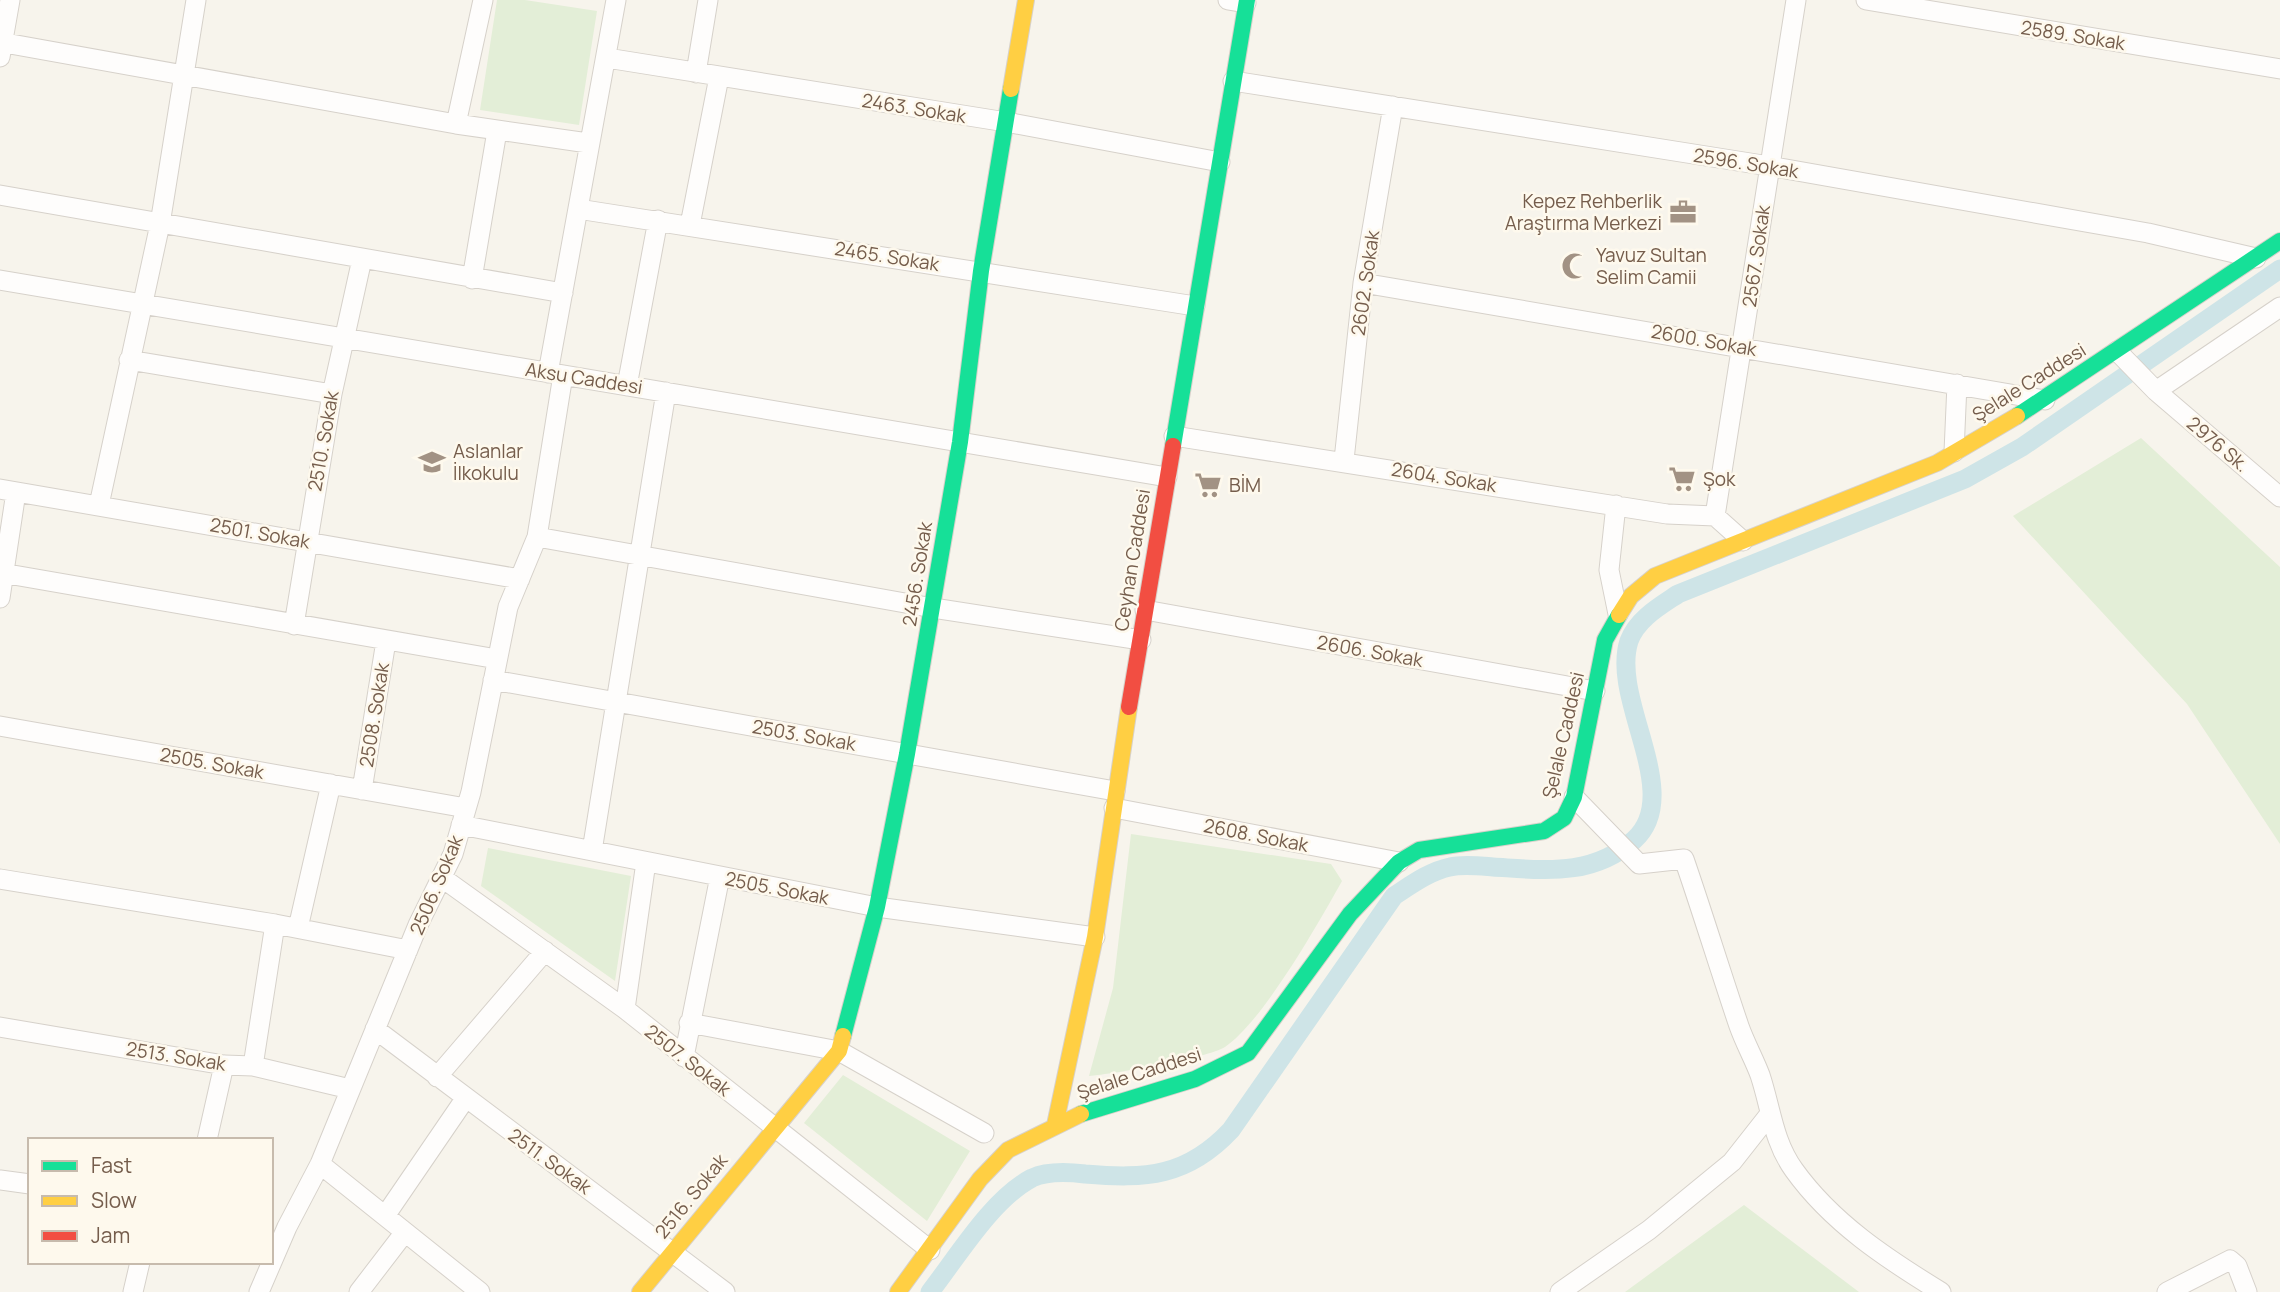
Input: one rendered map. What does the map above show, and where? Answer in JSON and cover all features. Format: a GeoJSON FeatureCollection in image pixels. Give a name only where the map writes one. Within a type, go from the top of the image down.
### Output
{"type":"FeatureCollection","features":[{"type":"Feature","properties":{"kind":"street"},"geometry":{"type":"LineString","coordinates":[[10,0],[1,47],[497,131],[589,143]]}},
{"type":"Feature","properties":{"kind":"street"},"geometry":{"type":"LineString","coordinates":[[99,505],[160,224],[196,0]]}},
{"type":"Feature","properties":{"kind":"street"},"geometry":{"type":"LineString","coordinates":[[456,124],[482,0]]}},
{"type":"Feature","properties":{"kind":"street"},"geometry":{"type":"LineString","coordinates":[[696,73],[708,0]]}},
{"type":"Feature","properties":{"kind":"street","name":"2456. Sokak"},"geometry":{"type":"LineString","coordinates":[[774,1126],[839,1051],[877,907],[933,608],[960,442],[981,271],[1026,0]]}},
{"type":"Feature","properties":{"kind":"street","name":"2567. Sokak"},"geometry":{"type":"LineString","coordinates":[[1715,516],[1744,346],[1796,0]]}},
{"type":"Feature","properties":{"kind":"street","name":"2589. Sokak"},"geometry":{"type":"LineString","coordinates":[[1866,0],[2280,69]]}},
{"type":"Feature","properties":{"kind":"street","name":"2506. Sokak"},"geometry":{"type":"LineString","coordinates":[[273,1246],[279,1226],[320,1164],[464,816],[508,607],[537,537],[563,293],[607,58],[609,1]]}},
{"type":"Feature","properties":{"kind":"street","name":"Ceyhan Caddesi"},"geometry":{"type":"LineString","coordinates":[[1055,1125],[1095,937],[1114,799],[1233,81],[1240,1]]}},
{"type":"Feature","properties":{"kind":"street","name":"2463. Sokak"},"geometry":{"type":"LineString","coordinates":[[607,58],[1006,122],[1220,162]]}},
{"type":"Feature","properties":{"kind":"street"},"geometry":{"type":"LineString","coordinates":[[690,225],[719,77]]}},
{"type":"Feature","properties":{"kind":"street","name":"2596. Sokak"},"geometry":{"type":"LineString","coordinates":[[1233,81],[1769,166],[2148,233],[2256,258]]}},
{"type":"Feature","properties":{"kind":"street","name":"2602. Sokak"},"geometry":{"type":"LineString","coordinates":[[1344,460],[1363,283],[1393,106]]}},
{"type":"Feature","properties":{"kind":"street"},"geometry":{"type":"LineString","coordinates":[[472,279],[497,131]]}},
{"type":"Feature","properties":{"kind":"street"},"geometry":{"type":"LineString","coordinates":[[0,195],[563,293]]}},
{"type":"Feature","properties":{"kind":"street","name":"2465. Sokak"},"geometry":{"type":"LineString","coordinates":[[578,209],[1195,306]]}},
{"type":"Feature","properties":{"kind":"street"},"geometry":{"type":"LineString","coordinates":[[627,386],[658,220]]}},
{"type":"Feature","properties":{"kind":"street","name":"Şelale Caddesi"},"geometry":{"type":"LineString","coordinates":[[898,1292],[980,1179],[1008,1150],[1090,1110],[1195,1079],[1248,1053],[1350,915],[1399,862],[1419,850],[1544,831],[1564,818],[1574,797],[1605,640],[1631,596],[1656,576],[1937,463],[2045,400],[2280,241]]}},
{"type":"Feature","properties":{"kind":"street","name":"2510. Sokak"},"geometry":{"type":"LineString","coordinates":[[294,625],[332,394],[362,260]]}},
{"type":"Feature","properties":{"kind":"street","name":"Aksu Caddesi"},"geometry":{"type":"LineString","coordinates":[[0,280],[1167,477]]}},
{"type":"Feature","properties":{"kind":"street","name":"2600. Sokak"},"geometry":{"type":"LineString","coordinates":[[1363,283],[1744,346],[2045,400]]}},
{"type":"Feature","properties":{"kind":"street"},"geometry":{"type":"LineString","coordinates":[[2155,391],[2280,307]]}},
{"type":"Feature","properties":{"kind":"street","name":"2976 Sk."},"geometry":{"type":"LineString","coordinates":[[2117,351],[2155,391],[2271,478],[2280,497]]}},
{"type":"Feature","properties":{"kind":"street"},"geometry":{"type":"LineString","coordinates":[[129,360],[332,394]]}},
{"type":"Feature","properties":{"kind":"street"},"geometry":{"type":"LineString","coordinates":[[1954,452],[1957,384]]}},
{"type":"Feature","properties":{"kind":"street"},"geometry":{"type":"LineString","coordinates":[[592,851],[666,392]]}},
{"type":"Feature","properties":{"kind":"street","name":"2604. Sokak"},"geometry":{"type":"LineString","coordinates":[[1174,436],[1344,460],[1667,514],[1715,516]]}},
{"type":"Feature","properties":{"kind":"street"},"geometry":{"type":"LineString","coordinates":[[0,598],[8,490]]}},
{"type":"Feature","properties":{"kind":"street","name":"2501. Sokak"},"geometry":{"type":"LineString","coordinates":[[8,490],[520,579]]}},
{"type":"Feature","properties":{"kind":"street"},"geometry":{"type":"LineString","coordinates":[[1616,505],[1609,570],[1618,614]]}},
{"type":"Feature","properties":{"kind":"street"},"geometry":{"type":"LineString","coordinates":[[1715,516],[1743,541]]}},
{"type":"Feature","properties":{"kind":"street"},"geometry":{"type":"LineString","coordinates":[[537,537],[933,608],[1141,640]]}},
{"type":"Feature","properties":{"kind":"street"},"geometry":{"type":"LineString","coordinates":[[2,573],[497,659]]}},
{"type":"Feature","properties":{"kind":"street","name":"2606. Sokak"},"geometry":{"type":"LineString","coordinates":[[1145,610],[1595,691]]}},
{"type":"Feature","properties":{"kind":"street","name":"2508. Sokak"},"geometry":{"type":"LineString","coordinates":[[362,790],[386,641]]}},
{"type":"Feature","properties":{"kind":"street","name":"2503. Sokak"},"geometry":{"type":"LineString","coordinates":[[493,680],[907,754],[1114,799]]}},
{"type":"Feature","properties":{"kind":"street","name":"2505. Sokak"},"geometry":{"type":"LineString","coordinates":[[0,726],[362,790],[592,851],[877,907],[1095,937]]}},
{"type":"Feature","properties":{"kind":"street"},"geometry":{"type":"LineString","coordinates":[[298,928],[331,784]]}},
{"type":"Feature","properties":{"kind":"street"},"geometry":{"type":"LineString","coordinates":[[1574,797],[1639,864],[1684,859],[1739,1027],[1760,1076],[1778,1142],[1792,1168],[1816,1198],[1896,1265],[1941,1292]]}},
{"type":"Feature","properties":{"kind":"street","name":"2608. Sokak"},"geometry":{"type":"LineString","coordinates":[[1114,799],[1399,862]]}},
{"type":"Feature","properties":{"kind":"street"},"geometry":{"type":"LineString","coordinates":[[625,1009],[646,862]]}},
{"type":"Feature","properties":{"kind":"street"},"geometry":{"type":"LineString","coordinates":[[684,1057],[720,876]]}},
{"type":"Feature","properties":{"kind":"street","name":"2507. Sokak"},"geometry":{"type":"LineString","coordinates":[[441,877],[625,1009],[930,1250]]}},
{"type":"Feature","properties":{"kind":"street"},"geometry":{"type":"LineString","coordinates":[[0,879],[298,928],[408,950]]}},
{"type":"Feature","properties":{"kind":"street"},"geometry":{"type":"LineString","coordinates":[[253,1066],[275,924]]}},
{"type":"Feature","properties":{"kind":"street"},"geometry":{"type":"LineString","coordinates":[[437,1077],[545,951]]}},
{"type":"Feature","properties":{"kind":"street"},"geometry":{"type":"LineString","coordinates":[[689,1023],[839,1051],[984,1133]]}},
{"type":"Feature","properties":{"kind":"street","name":"2513. Sokak"},"geometry":{"type":"LineString","coordinates":[[0,1027],[224,1065],[253,1066],[350,1089]]}},
{"type":"Feature","properties":{"kind":"street","name":"2511. Sokak"},"geometry":{"type":"LineString","coordinates":[[375,1029],[725,1292]]}},
{"type":"Feature","properties":{"kind":"street"},"geometry":{"type":"LineString","coordinates":[[207,1138],[224,1065]]}},
{"type":"Feature","properties":{"kind":"street"},"geometry":{"type":"LineString","coordinates":[[385,1216],[465,1099]]}},
{"type":"Feature","properties":{"kind":"street"},"geometry":{"type":"LineString","coordinates":[[1560,1292],[1649,1230],[1732,1162],[1751,1134],[1769,1115]]}},
{"type":"Feature","properties":{"kind":"street","name":"2516. Sokak"},"geometry":{"type":"LineString","coordinates":[[640,1292],[774,1126]]}},
{"type":"Feature","properties":{"kind":"street"},"geometry":{"type":"LineString","coordinates":[[320,1164],[480,1292]]}},
{"type":"Feature","properties":{"kind":"street"},"geometry":{"type":"LineString","coordinates":[[0,1180],[28,1184]]}},
{"type":"Feature","properties":{"kind":"street"},"geometry":{"type":"LineString","coordinates":[[359,1292],[405,1232]]}},
{"type":"Feature","properties":{"kind":"street"},"geometry":{"type":"LineString","coordinates":[[2167,1292],[2230,1260],[2237,1266],[2247,1292]]}},
{"type":"Feature","properties":{"kind":"street"},"geometry":{"type":"LineString","coordinates":[[133,1292],[140,1264]]}},
{"type":"Feature","properties":{"kind":"street","name":"2506. Sokak"},"geometry":{"type":"LineString","coordinates":[[259,1292],[267,1264]]}},
{"type":"Feature","properties":{"kind":"green space"},"geometry":{"type":"Polygon","coordinates":[[[497,0],[525,0],[597,11],[579,125],[480,110],[497,0]]]}},
{"type":"Feature","properties":{"kind":"green space"},"geometry":{"type":"Polygon","coordinates":[[[2141,438],[2280,567],[2280,844],[2187,704],[2013,516],[2141,438]]]}},
{"type":"Feature","properties":{"kind":"green space"},"geometry":{"type":"Polygon","coordinates":[[[1131,834],[1331,864],[1342,881],[1272,994],[1256,1016],[1225,1047],[1181,1060],[1089,1076],[1113,988],[1131,834]]]}},
{"type":"Feature","properties":{"kind":"green space"},"geometry":{"type":"Polygon","coordinates":[[[488,848],[631,876],[615,981],[481,886],[488,848]]]}},
{"type":"Feature","properties":{"kind":"green space"},"geometry":{"type":"Polygon","coordinates":[[[843,1075],[970,1151],[927,1221],[804,1123],[843,1075]]]}},
{"type":"Feature","properties":{"kind":"green space"},"geometry":{"type":"Polygon","coordinates":[[[1744,1205],[1859,1292],[1625,1292],[1744,1205]]]}},
{"type":"Feature","properties":{"kind":"waterway"},"geometry":{"type":"LineString","coordinates":[[930,1292],[990,1214],[1017,1187],[1032,1178],[1058,1173],[1127,1176],[1164,1172],[1182,1166],[1215,1146],[1231,1130],[1394,896],[1407,887],[1435,872],[1455,866],[1549,870],[1585,866],[1618,852],[1634,840],[1648,821],[1652,798],[1650,772],[1629,691],[1626,665],[1629,641],[1633,633],[1657,608],[1678,594],[1965,479],[2022,447],[2280,269]]}},
{"type":"Feature","properties":{"kind":"traffic: fast"},"geometry":{"type":"LineString","coordinates":[[1173,446],[1247,0]]}},
{"type":"Feature","properties":{"kind":"traffic: fast"},"geometry":{"type":"LineString","coordinates":[[843,1036],[877,907],[907,754],[960,442],[981,271],[1011,89]]}},
{"type":"Feature","properties":{"kind":"traffic: fast"},"geometry":{"type":"LineString","coordinates":[[2017,416],[2280,241]]}},
{"type":"Feature","properties":{"kind":"traffic: fast"},"geometry":{"type":"LineString","coordinates":[[1081,1114],[1195,1079],[1248,1053],[1350,914],[1399,862],[1419,850],[1544,831],[1564,818],[1574,797],[1605,640],[1619,615]]}},
{"type":"Feature","properties":{"kind":"traffic: slow"},"geometry":{"type":"LineString","coordinates":[[1011,89],[1026,0]]}},
{"type":"Feature","properties":{"kind":"traffic: slow"},"geometry":{"type":"LineString","coordinates":[[1619,615],[1631,596],[1655,576],[1937,463],[2017,416]]}},
{"type":"Feature","properties":{"kind":"traffic: slow"},"geometry":{"type":"LineString","coordinates":[[1055,1125],[1095,937],[1129,707]]}},
{"type":"Feature","properties":{"kind":"traffic: slow"},"geometry":{"type":"LineString","coordinates":[[640,1292],[839,1051],[843,1036]]}},
{"type":"Feature","properties":{"kind":"traffic: slow"},"geometry":{"type":"LineString","coordinates":[[898,1292],[980,1179],[1008,1150],[1081,1114]]}},
{"type":"Feature","properties":{"kind":"traffic: jam"},"geometry":{"type":"LineString","coordinates":[[1129,707],[1173,446]]}},
{"type":"Feature","properties":{"kind":"place","name":"Kepez Rehberlik Araştırma Merkezi"},"geometry":{"type":"Point","coordinates":[1683,212]}},
{"type":"Feature","properties":{"kind":"place","name":"Yavuz Sultan Selim Camii"},"geometry":{"type":"Point","coordinates":[1575,266]}},
{"type":"Feature","properties":{"kind":"place","name":"Aslanlar İlkokulu"},"geometry":{"type":"Point","coordinates":[432,462]}},
{"type":"Feature","properties":{"kind":"place","name":"Şok"},"geometry":{"type":"Point","coordinates":[1682,479]}},
{"type":"Feature","properties":{"kind":"place","name":"BİM"},"geometry":{"type":"Point","coordinates":[1208,485]}}]}
